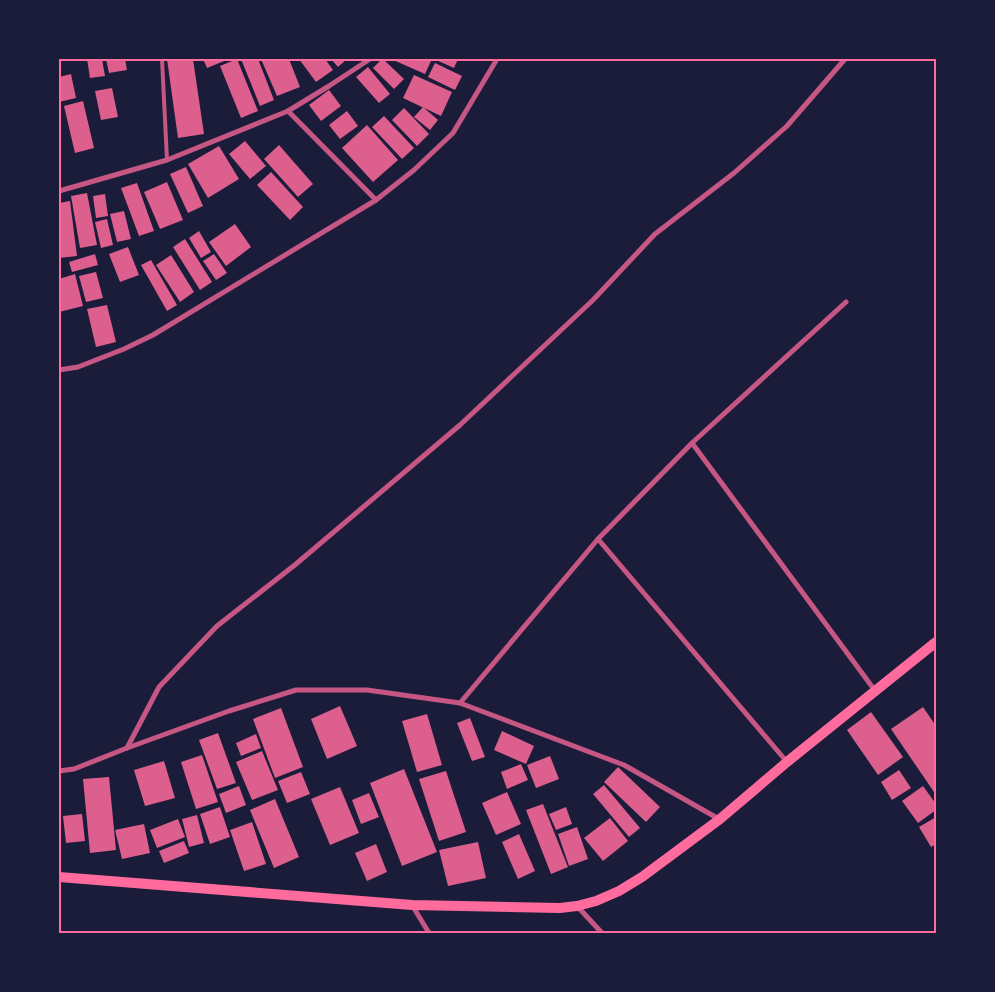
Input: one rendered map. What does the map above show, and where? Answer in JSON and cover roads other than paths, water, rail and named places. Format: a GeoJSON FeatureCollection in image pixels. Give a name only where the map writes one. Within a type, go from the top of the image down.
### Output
{"type":"FeatureCollection","features":[{"type":"Feature","properties":{"kind":"main road"},"geometry":{"type":"LineString","coordinates":[[59,877],[412,905],[560,908],[596,901],[619,891],[642,877],[720,819],[936,642]]}},
{"type":"Feature","properties":{"kind":"street"},"geometry":{"type":"LineString","coordinates":[[59,191],[167,160],[288,111],[370,59]]}},
{"type":"Feature","properties":{"kind":"street"},"geometry":{"type":"LineString","coordinates":[[59,370],[78,367],[153,335],[376,200],[414,170],[452,133],[497,59]]}},
{"type":"Feature","properties":{"kind":"street"},"geometry":{"type":"LineString","coordinates":[[127,748],[159,687],[217,626],[296,564],[460,426],[593,300],[654,234],[734,173],[787,126],[845,59]]}},
{"type":"Feature","properties":{"kind":"street"},"geometry":{"type":"LineString","coordinates":[[288,111],[376,200]]}},
{"type":"Feature","properties":{"kind":"street"},"geometry":{"type":"LineString","coordinates":[[460,703],[598,539],[692,443],[846,302]]}},
{"type":"Feature","properties":{"kind":"street"},"geometry":{"type":"LineString","coordinates":[[692,443],[876,692]]}},
{"type":"Feature","properties":{"kind":"street"},"geometry":{"type":"LineString","coordinates":[[598,539],[788,762]]}},
{"type":"Feature","properties":{"kind":"street"},"geometry":{"type":"LineString","coordinates":[[59,771],[74,769],[229,711],[296,690],[367,690],[460,703],[624,765],[720,819]]}},
{"type":"Feature","properties":{"kind":"street"},"geometry":{"type":"LineString","coordinates":[[412,905],[429,933]]}},
{"type":"Feature","properties":{"kind":"street"},"geometry":{"type":"LineString","coordinates":[[577,906],[602,933]]}},
{"type":"Feature","properties":{"kind":"lane"},"geometry":{"type":"LineString","coordinates":[[162,59],[167,160]]}}]}
